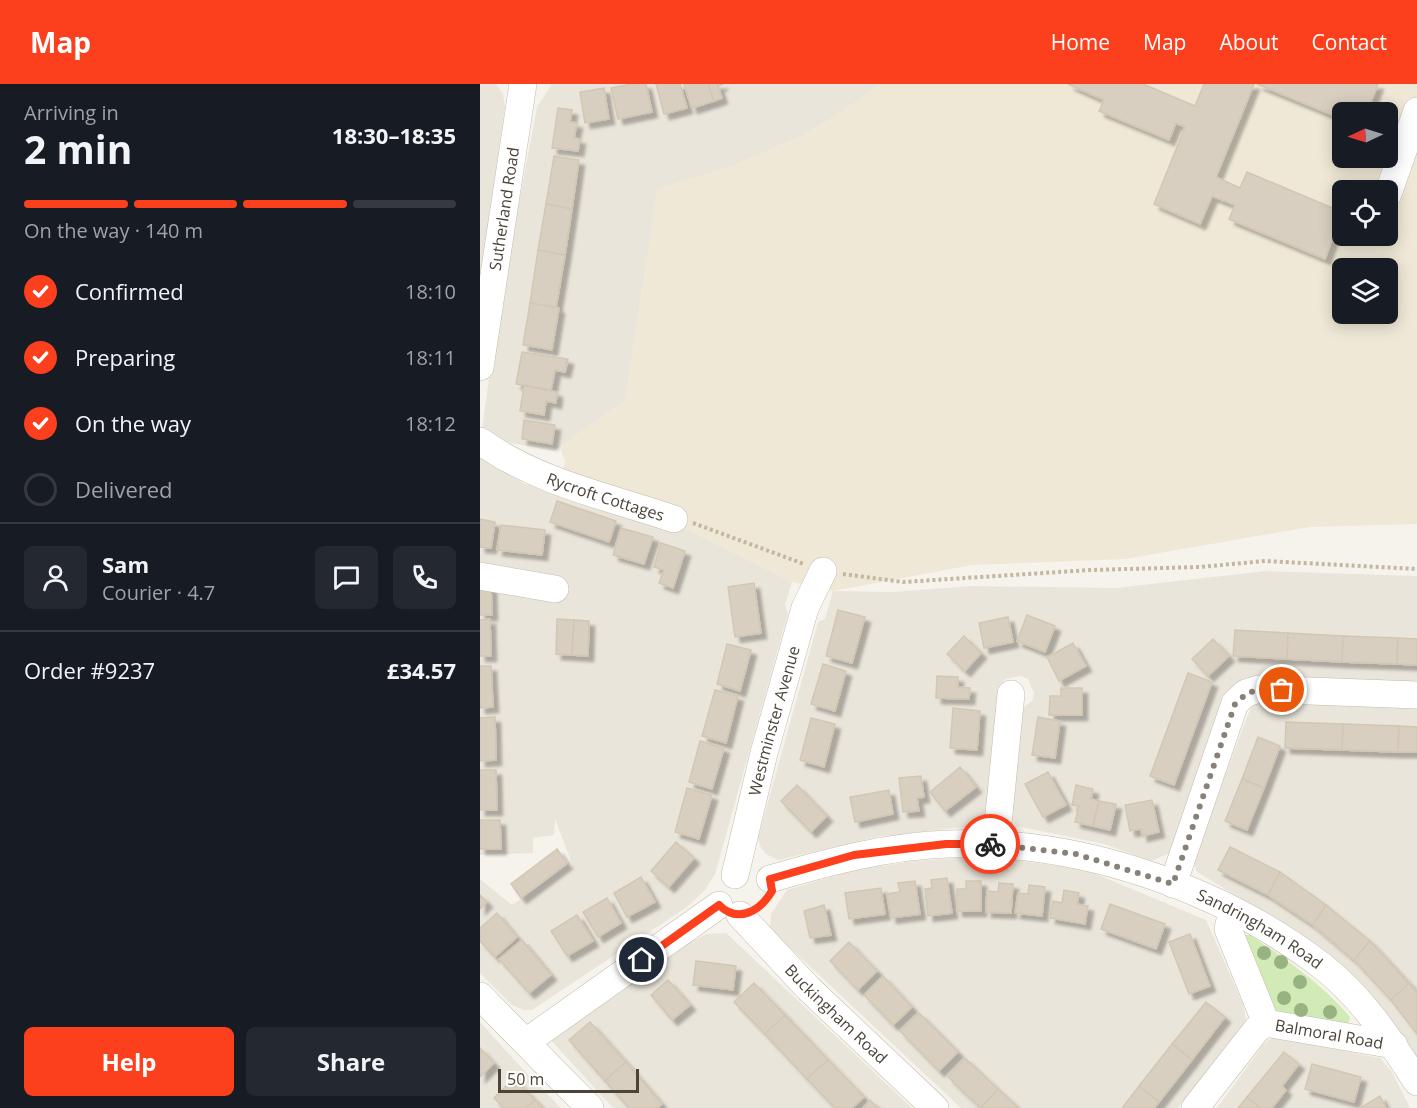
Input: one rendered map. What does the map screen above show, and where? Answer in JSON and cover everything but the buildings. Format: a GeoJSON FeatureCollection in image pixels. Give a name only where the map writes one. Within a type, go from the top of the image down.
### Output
{"type":"FeatureCollection","features":[{"type":"Feature","properties":{"kind":"street","name":"Sutherland Road"},"geometry":{"type":"LineString","coordinates":[[480,367],[494,289],[523,84]]}},
{"type":"Feature","properties":{"kind":"street"},"geometry":{"type":"LineString","coordinates":[[1393,180],[1417,111]]}},
{"type":"Feature","properties":{"kind":"street","name":"Rycroft Cottages"},"geometry":{"type":"LineString","coordinates":[[480,441],[500,455],[536,473],[674,519]]}},
{"type":"Feature","properties":{"kind":"street","name":"Westminster Avenue"},"geometry":{"type":"LineString","coordinates":[[735,875],[764,753],[805,608],[823,571]]}},
{"type":"Feature","properties":{"kind":"street"},"geometry":{"type":"LineString","coordinates":[[480,576],[555,589]]}},
{"type":"Feature","properties":{"kind":"street"},"geometry":{"type":"LineString","coordinates":[[1173,884],[1235,704],[1246,693],[1260,689],[1417,695]]}},
{"type":"Feature","properties":{"kind":"street"},"geometry":{"type":"LineString","coordinates":[[996,844],[1011,694]]}},
{"type":"Feature","properties":{"kind":"street","name":"Sandringham Road"},"geometry":{"type":"LineString","coordinates":[[770,879],[854,855],[946,844],[996,844],[1076,854],[1173,884],[1232,911],[1323,967],[1369,1011],[1417,1082]]}},
{"type":"Feature","properties":{"kind":"street"},"geometry":{"type":"LineString","coordinates":[[525,1042],[730,910],[766,901],[772,891],[770,879],[758,871],[747,870],[723,883],[718,893],[730,910]]}},
{"type":"Feature","properties":{"kind":"street","name":"Buckingham Road"},"geometry":{"type":"LineString","coordinates":[[730,910],[808,988],[935,1108]]}},
{"type":"Feature","properties":{"kind":"street","name":"Balmoral Road"},"geometry":{"type":"LineString","coordinates":[[1232,911],[1228,930],[1266,1023]]}},
{"type":"Feature","properties":{"kind":"street"},"geometry":{"type":"LineString","coordinates":[[480,996],[590,1108]]}},
{"type":"Feature","properties":{"kind":"street","name":"Balmoral Road"},"geometry":{"type":"LineString","coordinates":[[1195,1108],[1257,1029],[1266,1023],[1394,1045]]}},
{"type":"Feature","properties":{"kind":"path"},"geometry":{"type":"LineString","coordinates":[[674,519],[753,544],[823,571],[903,582],[1090,570],[1200,567],[1265,561],[1417,569]]}},
{"type":"Feature","properties":{"kind":"shaded area"},"geometry":{"type":"Polygon","coordinates":[[[480,84],[496,84],[503,94],[505,107],[480,279],[480,84]]]}},
{"type":"Feature","properties":{"kind":"shaded area"},"geometry":{"type":"Polygon","coordinates":[[[552,84],[882,84],[825,123],[797,138],[733,166],[658,189],[625,401],[554,451],[481,437],[497,320],[537,107],[552,84]]]}},
{"type":"Feature","properties":{"kind":"shaded area"},"geometry":{"type":"Polygon","coordinates":[[[882,84],[1417,84],[1417,524],[1310,527],[1125,559],[972,565],[833,591],[792,582],[666,519],[561,478],[565,461],[560,447],[625,401],[658,189],[733,166],[825,123],[882,84]]]}},
{"type":"Feature","properties":{"kind":"shaded area"},"geometry":{"type":"Polygon","coordinates":[[[480,458],[525,484],[612,496],[666,519],[792,582],[785,605],[788,613],[715,874],[705,890],[687,907],[532,1010],[524,1010],[512,1005],[480,973],[480,879],[512,905],[568,865],[571,869],[573,866],[555,819],[554,835],[533,838],[533,853],[480,855],[480,589],[556,580],[556,575],[480,562],[480,458]]]}},
{"type":"Feature","properties":{"kind":"shaded area"},"geometry":{"type":"Polygon","coordinates":[[[1266,571],[1417,576],[1417,685],[1257,678],[1170,853],[1151,861],[1104,844],[1016,826],[1012,815],[1022,709],[1033,700],[1034,693],[1028,679],[1020,676],[1005,679],[999,692],[989,822],[984,825],[882,836],[778,860],[766,854],[760,846],[758,838],[818,622],[825,619],[833,591],[893,592],[972,586],[1115,588],[1266,571]]]}},
{"type":"Feature","properties":{"kind":"shaded area"},"geometry":{"type":"Polygon","coordinates":[[[1259,700],[1417,706],[1417,1057],[1382,1012],[1255,908],[1196,871],[1194,856],[1251,707],[1259,700]]]}},
{"type":"Feature","properties":{"kind":"shaded area"},"geometry":{"type":"Polygon","coordinates":[[[979,856],[1084,869],[1206,920],[1243,1004],[1246,1020],[1178,1108],[961,1108],[770,929],[771,914],[787,890],[847,872],[906,862],[979,856]]]}},
{"type":"Feature","properties":{"kind":"shaded area"},"geometry":{"type":"Polygon","coordinates":[[[726,933],[912,1108],[613,1108],[548,1037],[668,953],[707,934],[726,933]]]}},
{"type":"Feature","properties":{"kind":"shaded area"},"geometry":{"type":"Polygon","coordinates":[[[480,1022],[518,1064],[561,1108],[480,1108],[480,1022]]]}},
{"type":"Feature","properties":{"kind":"shaded area"},"geometry":{"type":"Polygon","coordinates":[[[1273,1037],[1380,1058],[1392,1072],[1410,1108],[1217,1108],[1264,1044],[1273,1037]]]}},
{"type":"Feature","properties":{"kind":"green space"},"geometry":{"type":"Polygon","coordinates":[[[1250,935],[1277,953],[1328,994],[1350,1017],[1348,1028],[1285,1018],[1268,1004],[1242,938],[1250,935]]]}},
{"type":"Feature","properties":{"kind":"way so far"},"geometry":{"type":"LineString","coordinates":[[990,844],[1076,854],[1173,884],[1235,704],[1246,693],[1260,689],[1282,690]]}},
{"type":"Feature","properties":{"kind":"route"},"geometry":{"type":"LineString","coordinates":[[642,960],[719,905],[728,914],[735,916],[754,909],[766,901],[772,891],[770,879],[854,855],[946,844],[990,844]]}}]}
